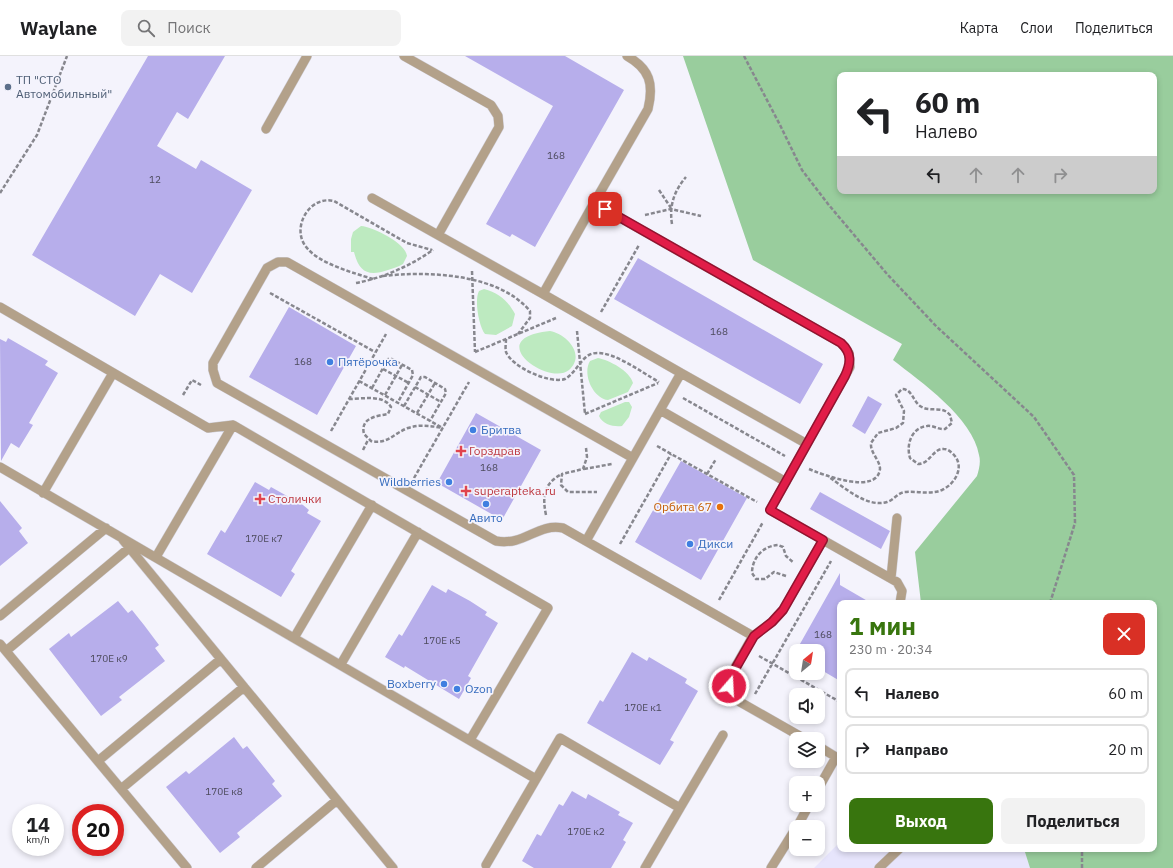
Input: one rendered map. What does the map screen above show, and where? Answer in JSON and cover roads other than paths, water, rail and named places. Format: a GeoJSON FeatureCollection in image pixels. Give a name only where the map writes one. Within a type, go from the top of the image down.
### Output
{"type":"FeatureCollection","features":[{"type":"Feature","properties":{"kind":"lane"},"geometry":{"type":"LineString","coordinates":[[266,129],[307,56]]}},
{"type":"Feature","properties":{"kind":"lane"},"geometry":{"type":"LineString","coordinates":[[404,56],[491,105],[498,116],[499,128],[438,235]]}},
{"type":"Feature","properties":{"kind":"lane"},"geometry":{"type":"LineString","coordinates":[[543,294],[648,109],[651,86],[644,69],[638,62],[627,56]]}},
{"type":"Feature","properties":{"kind":"lane"},"geometry":{"type":"LineString","coordinates":[[372,198],[807,444]]}},
{"type":"Feature","properties":{"kind":"lane"},"geometry":{"type":"LineString","coordinates":[[594,203],[841,343],[846,348],[850,359],[850,367],[770,510],[897,582],[902,591],[900,600]]}},
{"type":"Feature","properties":{"kind":"lane"},"geometry":{"type":"LineString","coordinates":[[632,459],[584,430],[287,262],[278,262],[267,268],[256,285],[214,363],[213,370],[217,383],[496,541],[511,542],[548,527],[563,528],[754,636]]}},
{"type":"Feature","properties":{"kind":"lane"},"geometry":{"type":"LineString","coordinates":[[0,307],[208,428],[233,425],[548,608],[470,740]]}},
{"type":"Feature","properties":{"kind":"lane"},"geometry":{"type":"LineString","coordinates":[[43,493],[113,373]]}},
{"type":"Feature","properties":{"kind":"lane"},"geometry":{"type":"LineString","coordinates":[[586,541],[681,373]]}},
{"type":"Feature","properties":{"kind":"lane"},"geometry":{"type":"LineString","coordinates":[[660,410],[786,482]]}},
{"type":"Feature","properties":{"kind":"lane"},"geometry":{"type":"LineString","coordinates":[[156,557],[233,425]]}},
{"type":"Feature","properties":{"kind":"lane"},"geometry":{"type":"LineString","coordinates":[[0,467],[536,778]]}},
{"type":"Feature","properties":{"kind":"lane"},"geometry":{"type":"LineString","coordinates":[[294,638],[372,505]]}},
{"type":"Feature","properties":{"kind":"lane"},"geometry":{"type":"LineString","coordinates":[[891,578],[897,518]]}},
{"type":"Feature","properties":{"kind":"lane"},"geometry":{"type":"LineString","coordinates":[[0,616],[106,528]]}},
{"type":"Feature","properties":{"kind":"lane"},"geometry":{"type":"LineString","coordinates":[[341,664],[418,532]]}},
{"type":"Feature","properties":{"kind":"lane"},"geometry":{"type":"LineString","coordinates":[[120,536],[393,868]]}},
{"type":"Feature","properties":{"kind":"lane"},"geometry":{"type":"LineString","coordinates":[[793,732],[748,707],[734,696],[729,686],[730,678],[754,636],[776,618],[823,540]]}},
{"type":"Feature","properties":{"kind":"lane"},"geometry":{"type":"LineString","coordinates":[[886,540],[894,545]]}},
{"type":"Feature","properties":{"kind":"lane"},"geometry":{"type":"LineString","coordinates":[[130,548],[3,647],[187,868]]}},
{"type":"Feature","properties":{"kind":"lane"},"geometry":{"type":"LineString","coordinates":[[98,761],[221,659]]}},
{"type":"Feature","properties":{"kind":"lane"},"geometry":{"type":"LineString","coordinates":[[121,789],[244,687]]}},
{"type":"Feature","properties":{"kind":"lane"},"geometry":{"type":"LineString","coordinates":[[645,868],[723,735]]}},
{"type":"Feature","properties":{"kind":"lane"},"geometry":{"type":"LineString","coordinates":[[488,867],[536,778],[560,738],[680,808]]}},
{"type":"Feature","properties":{"kind":"lane"},"geometry":{"type":"LineString","coordinates":[[825,749],[837,754]]}},
{"type":"Feature","properties":{"kind":"lane"},"geometry":{"type":"LineString","coordinates":[[825,777],[837,756]]}},
{"type":"Feature","properties":{"kind":"lane"},"geometry":{"type":"LineString","coordinates":[[256,868],[337,800]]}},
{"type":"Feature","properties":{"kind":"lane"},"geometry":{"type":"LineString","coordinates":[[770,868],[789,839]]}},
{"type":"Feature","properties":{"kind":"lane"},"geometry":{"type":"LineString","coordinates":[[879,868],[896,852]]}},
{"type":"Feature","properties":{"kind":"place","name":"ТП \"СТО Автомобильный\""},"geometry":{"type":"Point","coordinates":[8,87]}},
{"type":"Feature","properties":{"kind":"place","name":"Пятёрочка"},"geometry":{"type":"Point","coordinates":[330,362]}},
{"type":"Feature","properties":{"kind":"place","name":"Бритва"},"geometry":{"type":"Point","coordinates":[473,430]}},
{"type":"Feature","properties":{"kind":"place","name":"Горздрав"},"geometry":{"type":"Point","coordinates":[461,451]}},
{"type":"Feature","properties":{"kind":"place","name":"Wildberries"},"geometry":{"type":"Point","coordinates":[449,482]}},
{"type":"Feature","properties":{"kind":"place","name":"superapteka.ru"},"geometry":{"type":"Point","coordinates":[466,491]}},
{"type":"Feature","properties":{"kind":"place","name":"Столички"},"geometry":{"type":"Point","coordinates":[260,499]}},
{"type":"Feature","properties":{"kind":"place","name":"Авито"},"geometry":{"type":"Point","coordinates":[486,504]}},
{"type":"Feature","properties":{"kind":"place","name":"Орбита 67"},"geometry":{"type":"Point","coordinates":[720,507]}},
{"type":"Feature","properties":{"kind":"place","name":"Дикси"},"geometry":{"type":"Point","coordinates":[690,544]}},
{"type":"Feature","properties":{"kind":"place","name":"Boxberry"},"geometry":{"type":"Point","coordinates":[444,684]}},
{"type":"Feature","properties":{"kind":"place","name":"Ozon"},"geometry":{"type":"Point","coordinates":[457,689]}}]}
